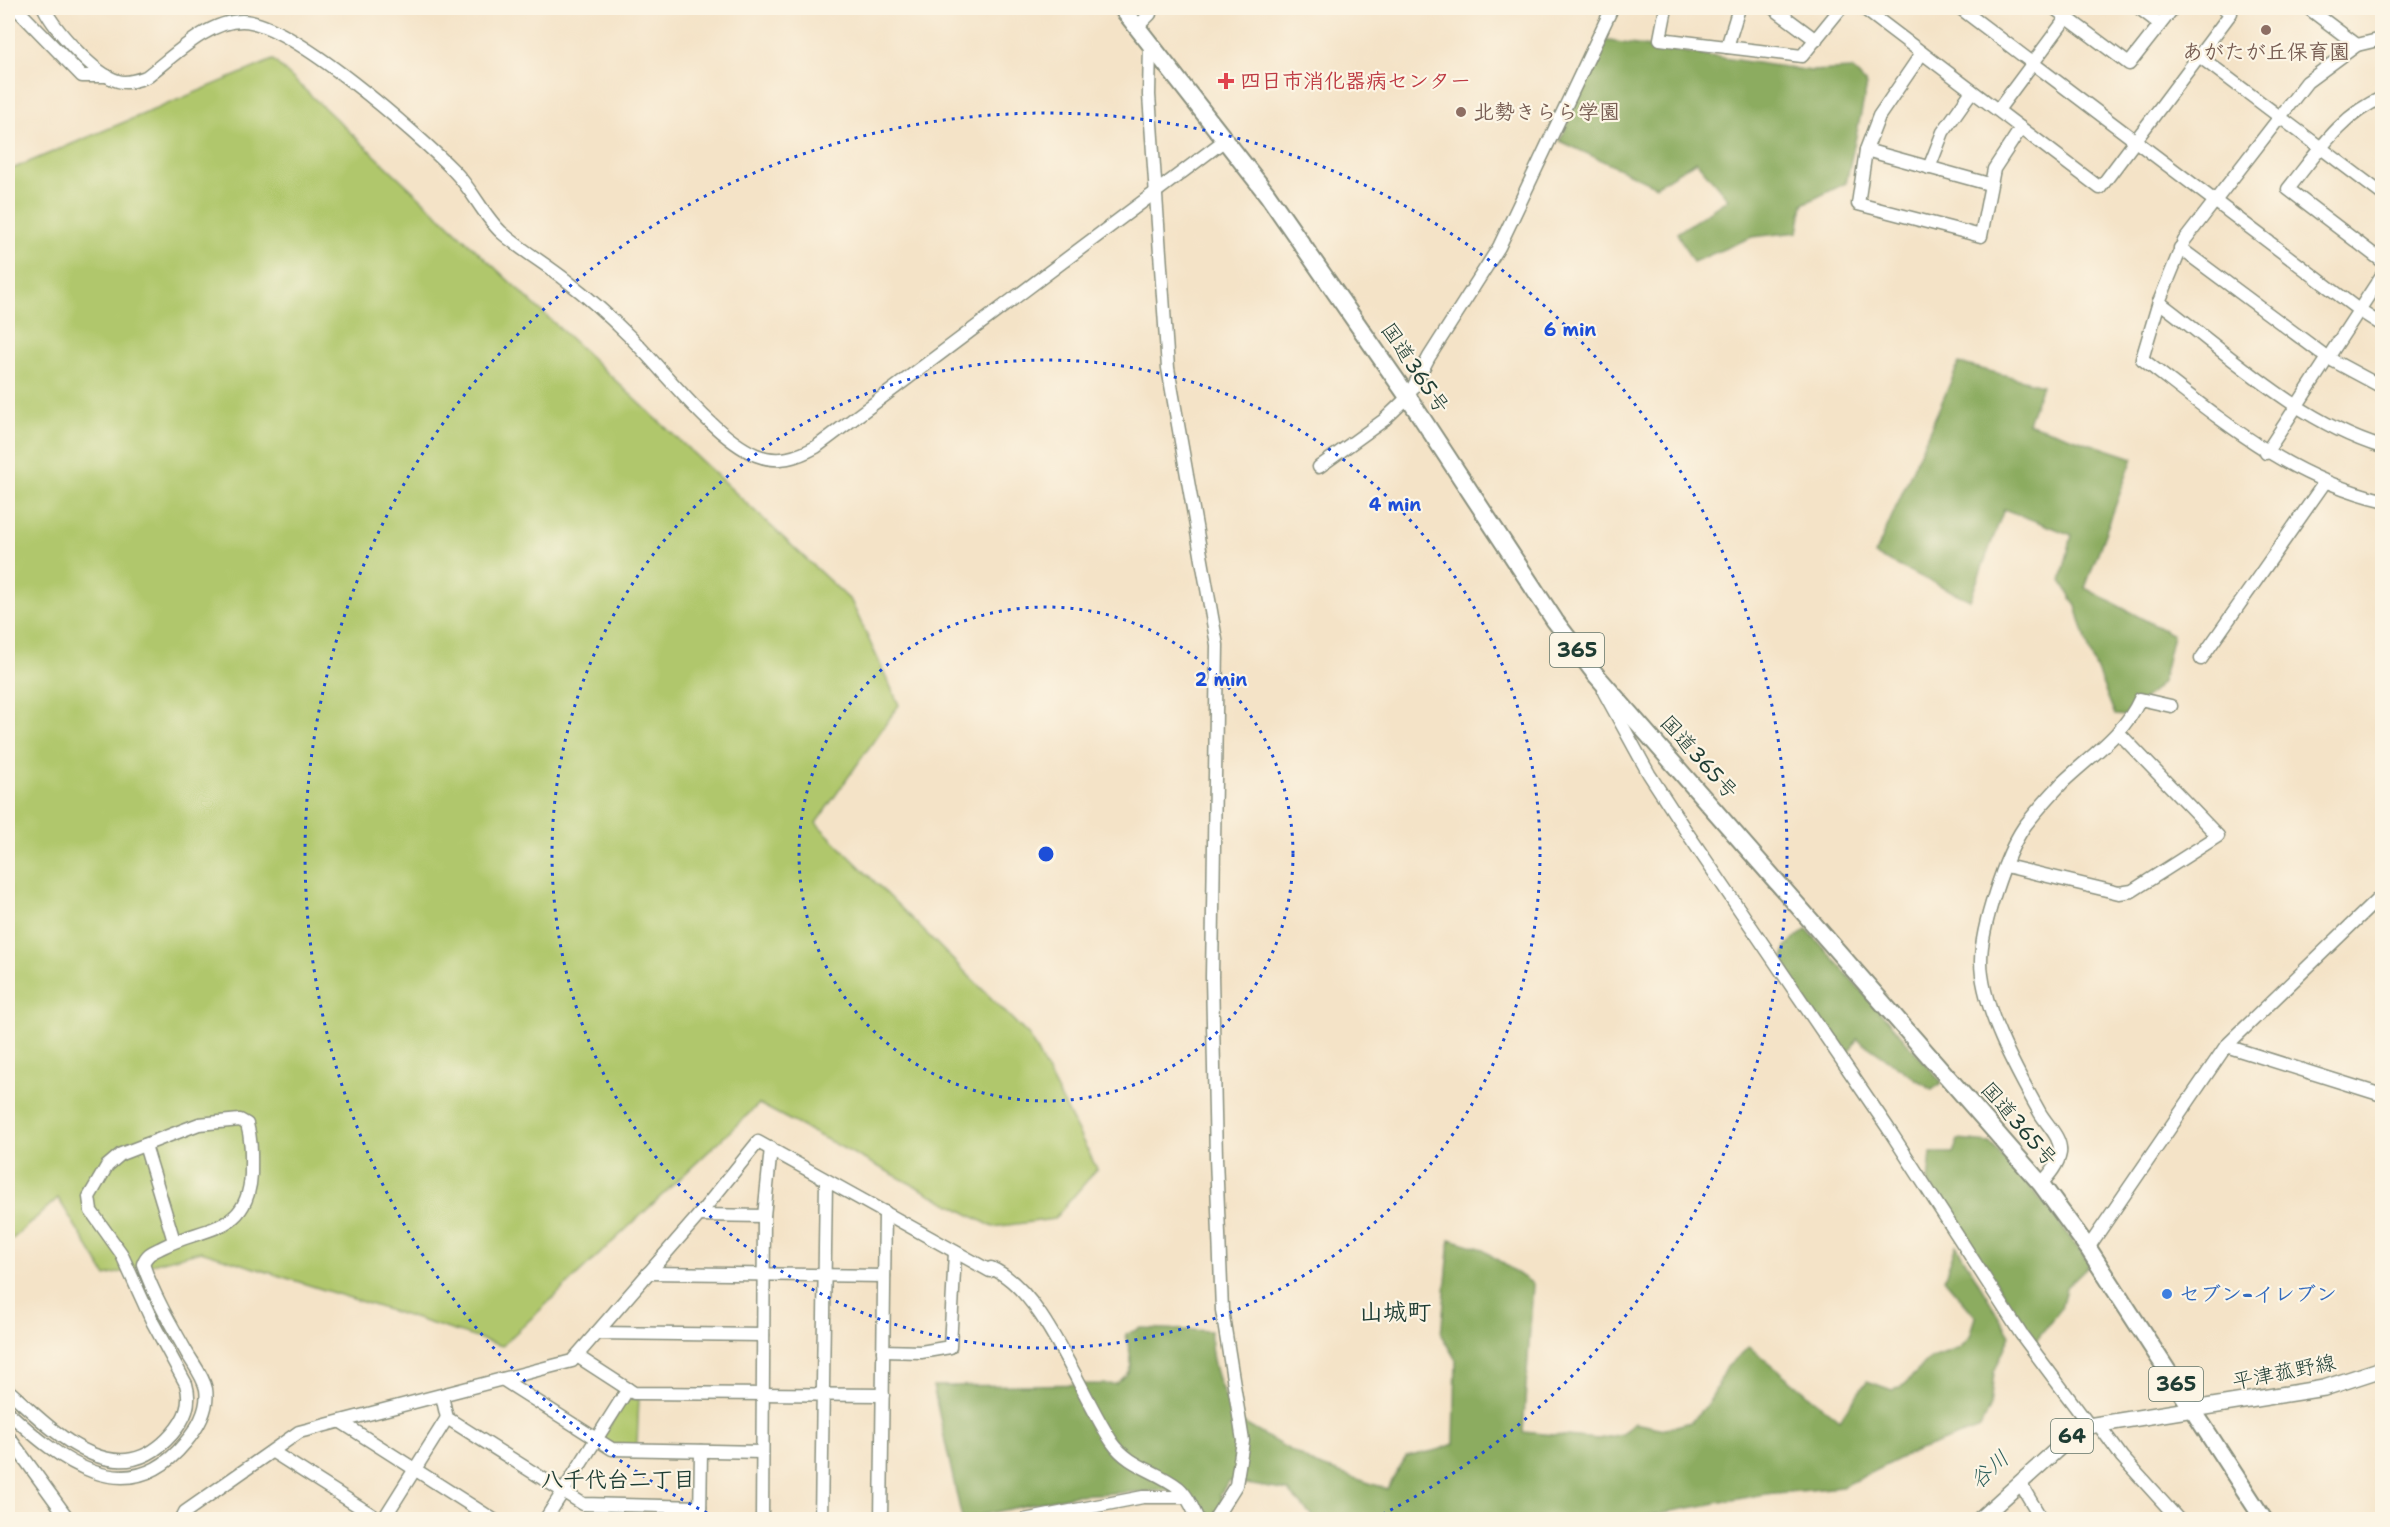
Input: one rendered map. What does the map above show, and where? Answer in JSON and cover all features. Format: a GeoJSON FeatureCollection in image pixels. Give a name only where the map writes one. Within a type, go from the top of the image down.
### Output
{"type":"FeatureCollection","features":[{"type":"Feature","properties":{"kind":"highway","name":"国道365号"},"geometry":{"type":"LineString","coordinates":[[1122,8],[1267,194],[1408,397],[1555,621],[1596,675],[2042,1184],[2088,1248],[2264,1520]]}},
{"type":"Feature","properties":{"kind":"main road","name":"平津菰野線"},"geometry":{"type":"LineString","coordinates":[[2193,1410],[2324,1388],[2382,1369]]}},
{"type":"Feature","properties":{"kind":"main road","name":"64"},"geometry":{"type":"LineString","coordinates":[[1979,1520],[2082,1427],[2193,1410]]}},
{"type":"Feature","properties":{"kind":"street"},"geometry":{"type":"LineString","coordinates":[[16,8],[82,75],[107,76]]}},
{"type":"Feature","properties":{"kind":"street"},"geometry":{"type":"LineString","coordinates":[[44,8],[67,40],[107,76],[120,82],[136,81],[146,77],[211,30],[228,22],[246,21],[272,29],[298,43],[390,112],[456,173],[501,232],[567,280],[628,334],[708,418],[738,445],[758,456],[777,459],[797,457],[816,447],[1225,140]]}},
{"type":"Feature","properties":{"kind":"street"},"geometry":{"type":"LineString","coordinates":[[1137,27],[1150,14],[1150,8]]}},
{"type":"Feature","properties":{"kind":"street"},"geometry":{"type":"LineString","coordinates":[[1319,467],[1384,420],[1408,397],[1430,357],[1499,247],[1612,8]]}},
{"type":"Feature","properties":{"kind":"street"},"geometry":{"type":"LineString","coordinates":[[1666,8],[1660,39],[1802,56],[1841,8]]}},
{"type":"Feature","properties":{"kind":"street"},"geometry":{"type":"LineString","coordinates":[[1727,47],[1739,8]]}},
{"type":"Feature","properties":{"kind":"street"},"geometry":{"type":"LineString","coordinates":[[1773,8],[1815,40]]}},
{"type":"Feature","properties":{"kind":"street"},"geometry":{"type":"LineString","coordinates":[[1863,8],[2100,188],[2231,13],[2224,8]]}},
{"type":"Feature","properties":{"kind":"street"},"geometry":{"type":"LineString","coordinates":[[1960,8],[2360,311],[2382,325]]}},
{"type":"Feature","properties":{"kind":"street"},"geometry":{"type":"LineString","coordinates":[[2054,8],[2129,64],[2173,8]]}},
{"type":"Feature","properties":{"kind":"street"},"geometry":{"type":"LineString","coordinates":[[2139,8],[2160,24]]}},
{"type":"Feature","properties":{"kind":"street"},"geometry":{"type":"LineString","coordinates":[[2308,8],[2357,45]]}},
{"type":"Feature","properties":{"kind":"street"},"geometry":{"type":"LineString","coordinates":[[1998,110],[2067,17]]}},
{"type":"Feature","properties":{"kind":"street"},"geometry":{"type":"LineString","coordinates":[[2382,39],[2357,45],[2307,82],[2214,201],[2180,248],[2159,302],[2142,359],[2266,453],[2347,492],[2382,500]]}},
{"type":"Feature","properties":{"kind":"street"},"geometry":{"type":"LineString","coordinates":[[1150,44],[1149,95],[1168,368],[1217,645],[1212,976],[1217,1170],[1222,1310],[1243,1441],[1236,1485],[1214,1520]]}},
{"type":"Feature","properties":{"kind":"street"},"geometry":{"type":"LineString","coordinates":[[1922,53],[1879,116],[1866,150],[1858,204],[1981,236],[1989,184],[1998,162],[2021,128]]}},
{"type":"Feature","properties":{"kind":"street"},"geometry":{"type":"LineString","coordinates":[[2199,56],[2382,194]]}},
{"type":"Feature","properties":{"kind":"street"},"geometry":{"type":"LineString","coordinates":[[1929,168],[1943,132],[1972,91]]}},
{"type":"Feature","properties":{"kind":"street"},"geometry":{"type":"LineString","coordinates":[[2382,98],[2338,128],[2288,189],[2382,261]]}},
{"type":"Feature","properties":{"kind":"street"},"geometry":{"type":"LineString","coordinates":[[1866,150],[1989,184]]}},
{"type":"Feature","properties":{"kind":"street"},"geometry":{"type":"LineString","coordinates":[[2180,248],[2328,358],[2382,387]]}},
{"type":"Feature","properties":{"kind":"street"},"geometry":{"type":"LineString","coordinates":[[2266,453],[2382,275]]}},
{"type":"Feature","properties":{"kind":"street"},"geometry":{"type":"LineString","coordinates":[[2159,302],[2297,406],[2348,434],[2382,447]]}},
{"type":"Feature","properties":{"kind":"street"},"geometry":{"type":"LineString","coordinates":[[2201,659],[2325,482]]}},
{"type":"Feature","properties":{"kind":"street"},"geometry":{"type":"LineString","coordinates":[[1596,675],[1649,774],[1888,1128],[2020,1334],[2093,1424],[2179,1520]]}},
{"type":"Feature","properties":{"kind":"street"},"geometry":{"type":"LineString","coordinates":[[2042,1184],[2056,1165],[2060,1152],[2058,1141],[2040,1113],[1989,1010],[1983,986],[1981,960],[1985,925],[2006,866],[2025,826],[2062,784],[2132,717],[2140,699],[2170,706]]}},
{"type":"Feature","properties":{"kind":"street"},"geometry":{"type":"LineString","coordinates":[[2006,866],[2119,893],[2132,891],[2218,836],[2118,732]]}},
{"type":"Feature","properties":{"kind":"street"},"geometry":{"type":"LineString","coordinates":[[2088,1248],[2226,1046],[2382,895]]}},
{"type":"Feature","properties":{"kind":"street"},"geometry":{"type":"LineString","coordinates":[[2226,1046],[2382,1095]]}},
{"type":"Feature","properties":{"kind":"street"},"geometry":{"type":"LineString","coordinates":[[8,1390],[69,1441],[89,1453],[110,1461],[122,1462],[138,1459],[169,1437],[186,1414],[189,1395],[186,1384],[153,1323],[121,1253],[89,1207],[92,1188],[114,1159],[145,1145],[199,1124],[240,1120],[247,1124],[251,1143],[250,1183],[241,1211],[223,1225],[174,1241],[147,1255],[143,1264],[206,1389],[202,1417],[182,1447],[147,1473],[123,1479],[115,1478],[102,1475],[67,1459],[8,1412]]}},
{"type":"Feature","properties":{"kind":"street"},"geometry":{"type":"LineString","coordinates":[[181,1520],[185,1512],[299,1432],[572,1361],[699,1215],[758,1142],[990,1271],[991,1268],[1001,1272],[1050,1325],[1089,1405],[1120,1452],[1137,1467],[1180,1489],[1198,1520]]}},
{"type":"Feature","properties":{"kind":"street"},"geometry":{"type":"LineString","coordinates":[[145,1145],[174,1241]]}},
{"type":"Feature","properties":{"kind":"street"},"geometry":{"type":"LineString","coordinates":[[762,1520],[764,1216],[771,1148]]}},
{"type":"Feature","properties":{"kind":"street"},"geometry":{"type":"LineString","coordinates":[[821,1520],[826,1181]]}},
{"type":"Feature","properties":{"kind":"street"},"geometry":{"type":"LineString","coordinates":[[881,1520],[885,1212]]}},
{"type":"Feature","properties":{"kind":"street"},"geometry":{"type":"LineString","coordinates":[[699,1215],[764,1216]]}},
{"type":"Feature","properties":{"kind":"street"},"geometry":{"type":"LineString","coordinates":[[883,1351],[921,1352],[950,1347],[955,1252]]}},
{"type":"Feature","properties":{"kind":"street"},"geometry":{"type":"LineString","coordinates":[[648,1273],[884,1276]]}},
{"type":"Feature","properties":{"kind":"street"},"geometry":{"type":"LineString","coordinates":[[596,1333],[763,1335]]}},
{"type":"Feature","properties":{"kind":"street"},"geometry":{"type":"LineString","coordinates":[[577,1356],[634,1393],[883,1395]]}},
{"type":"Feature","properties":{"kind":"street"},"geometry":{"type":"LineString","coordinates":[[502,1379],[612,1449],[762,1452]]}},
{"type":"Feature","properties":{"kind":"street"},"geometry":{"type":"LineString","coordinates":[[545,1520],[628,1389]]}},
{"type":"Feature","properties":{"kind":"street"},"geometry":{"type":"LineString","coordinates":[[273,1452],[381,1520],[447,1418],[442,1396]]}},
{"type":"Feature","properties":{"kind":"street"},"geometry":{"type":"LineString","coordinates":[[447,1418],[589,1506],[700,1513],[701,1450]]}},
{"type":"Feature","properties":{"kind":"street"},"geometry":{"type":"LineString","coordinates":[[341,1422],[494,1520]]}},
{"type":"Feature","properties":{"kind":"street"},"geometry":{"type":"LineString","coordinates":[[8,1436],[13,1450],[69,1520]]}},
{"type":"Feature","properties":{"kind":"street"},"geometry":{"type":"LineString","coordinates":[[2020,1483],[2042,1520]]}},
{"type":"Feature","properties":{"kind":"street"},"geometry":{"type":"LineString","coordinates":[[1024,1520],[1086,1514],[1143,1497],[1186,1497]]}},
{"type":"Feature","properties":{"kind":"green space"},"geometry":{"type":"Polygon","coordinates":[[[1603,40],[1811,71],[1852,69],[1867,85],[1846,183],[1803,204],[1798,232],[1752,237],[1693,262],[1677,233],[1728,199],[1696,161],[1656,186],[1560,141],[1603,40]]]}},
{"type":"Feature","properties":{"kind":"green space"},"geometry":{"type":"Polygon","coordinates":[[[273,60],[851,601],[899,705],[816,823],[1029,1036],[1097,1169],[1054,1219],[993,1227],[759,1104],[502,1346],[201,1251],[106,1276],[58,1198],[8,1243],[8,165],[12,169],[273,60]]]}},
{"type":"Feature","properties":{"kind":"green space"},"geometry":{"type":"Polygon","coordinates":[[[1959,363],[2042,385],[2028,423],[2133,458],[2085,588],[2173,635],[2162,682],[2128,716],[2115,715],[2090,653],[2076,606],[2061,581],[2072,535],[2004,509],[1970,600],[1875,555],[1959,363]]]}},
{"type":"Feature","properties":{"kind":"green space"},"geometry":{"type":"Polygon","coordinates":[[[1807,929],[1942,1082],[1932,1090],[1857,1039],[1847,1056],[1810,1010],[1782,965],[1786,946],[1807,929]]]}},
{"type":"Feature","properties":{"kind":"green space"},"geometry":{"type":"Polygon","coordinates":[[[1958,1140],[1990,1143],[2044,1203],[2090,1264],[2066,1287],[2061,1309],[2035,1341],[1928,1182],[1931,1153],[1953,1153],[1958,1140]]]}},
{"type":"Feature","properties":{"kind":"green space"},"geometry":{"type":"Polygon","coordinates":[[[1450,1239],[1480,1248],[1533,1284],[1523,1432],[1598,1439],[1623,1434],[1634,1423],[1665,1429],[1691,1422],[1708,1404],[1727,1367],[1749,1347],[1839,1420],[1867,1381],[1892,1390],[1900,1388],[1930,1359],[1960,1348],[1970,1336],[1976,1317],[1944,1279],[1956,1245],[2010,1335],[1994,1372],[1990,1406],[1980,1428],[1906,1455],[1842,1487],[1765,1494],[1623,1520],[1315,1519],[1288,1491],[1229,1481],[1220,1494],[1229,1519],[1208,1519],[1176,1490],[1075,1495],[962,1519],[933,1386],[1116,1384],[1128,1373],[1131,1362],[1126,1334],[1141,1328],[1211,1331],[1212,1355],[1218,1380],[1229,1404],[1243,1423],[1316,1465],[1387,1489],[1406,1457],[1454,1444],[1456,1360],[1441,1335],[1450,1239]]]}},
{"type":"Feature","properties":{"kind":"green space"},"geometry":{"type":"Polygon","coordinates":[[[632,1398],[639,1398],[637,1445],[613,1445],[605,1441],[604,1435],[624,1402],[632,1398]]]}},
{"type":"Feature","properties":{"kind":"place","name":"あがたが丘保育園"},"geometry":{"type":"Point","coordinates":[2266,30]}},
{"type":"Feature","properties":{"kind":"place","name":"四日市消化器病センター"},"geometry":{"type":"Point","coordinates":[1226,81]}},
{"type":"Feature","properties":{"kind":"place","name":"北勢きらら学園"},"geometry":{"type":"Point","coordinates":[1461,112]}},
{"type":"Feature","properties":{"kind":"place","name":"セブン-イレブン"},"geometry":{"type":"Point","coordinates":[2167,1294]}},
{"type":"Feature","properties":{"kind":"district","name":"山城町"},"geometry":{"type":"Point","coordinates":[1395,1312]}},
{"type":"Feature","properties":{"kind":"district","name":"八千代台二丁目"},"geometry":{"type":"Point","coordinates":[618,1479]}},
{"type":"Feature","properties":{"kind":"water label","name":"谷川"},"geometry":{"type":"Point","coordinates":[1989,1469]}}]}
